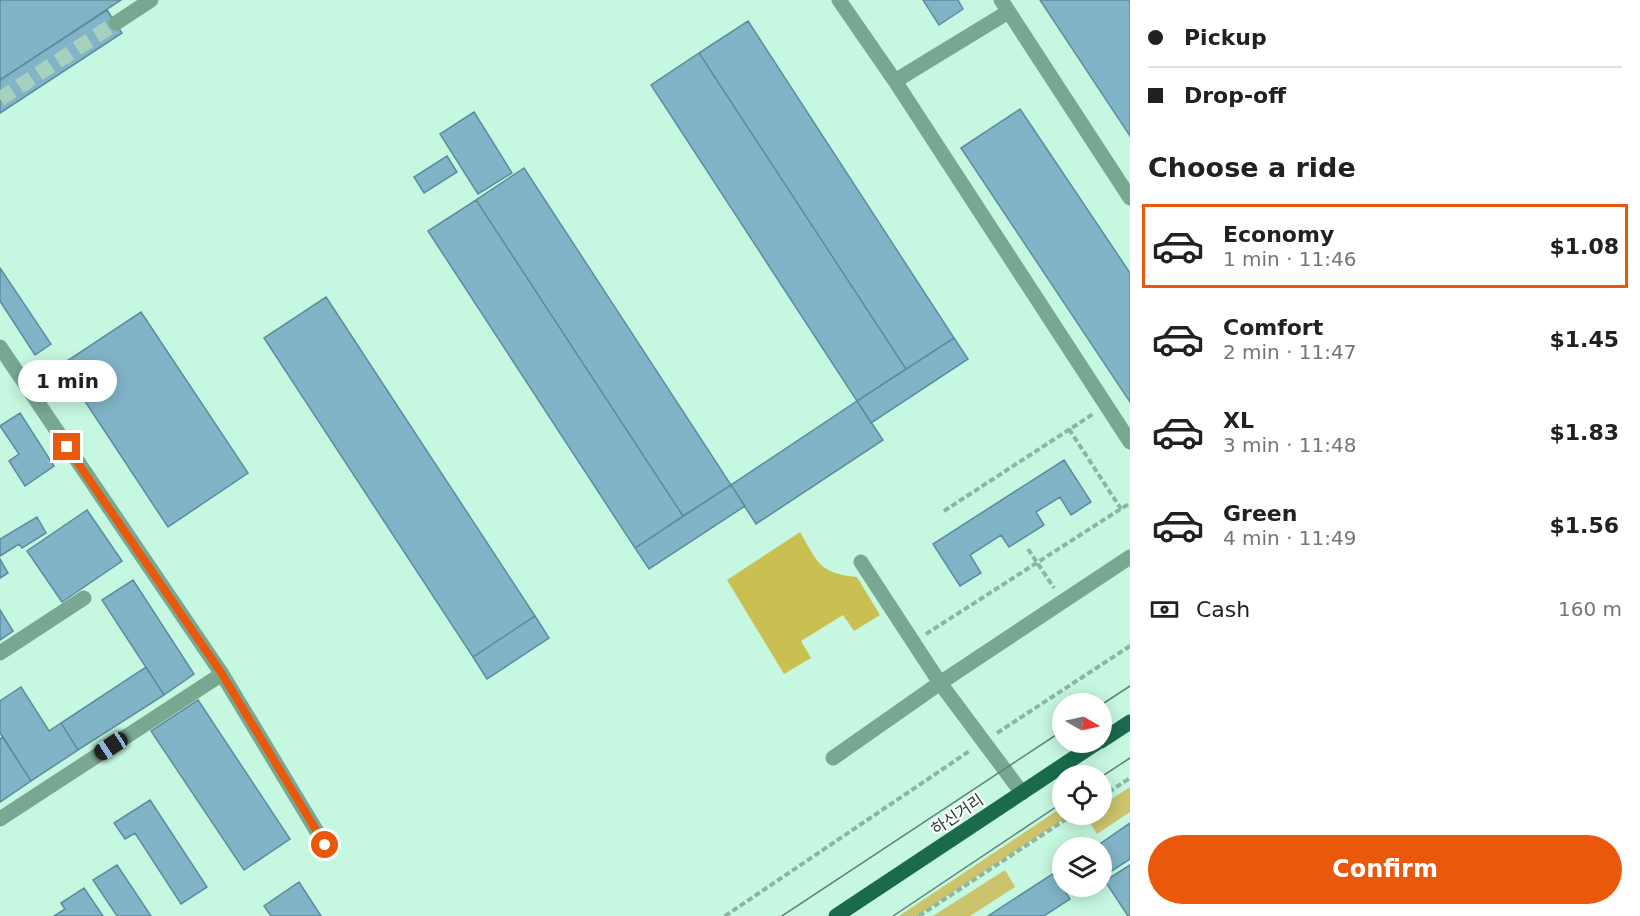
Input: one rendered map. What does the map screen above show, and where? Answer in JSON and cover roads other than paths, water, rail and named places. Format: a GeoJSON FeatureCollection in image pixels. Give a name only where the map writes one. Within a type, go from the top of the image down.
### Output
{"type":"FeatureCollection","features":[{"type":"Feature","properties":{"kind":"main road","name":"하신거리"},"geometry":{"type":"LineString","coordinates":[[1112,734],[1130,722]]}},
{"type":"Feature","properties":{"kind":"main road","name":"하신거리"},"geometry":{"type":"LineString","coordinates":[[836,916],[1083,753]]}},
{"type":"Feature","properties":{"kind":"lane"},"geometry":{"type":"LineString","coordinates":[[116,23],[151,0]]}},
{"type":"Feature","properties":{"kind":"lane"},"geometry":{"type":"LineString","coordinates":[[839,0],[895,81],[1130,442]]}},
{"type":"Feature","properties":{"kind":"lane"},"geometry":{"type":"LineString","coordinates":[[895,81],[1005,6],[1130,198]]}},
{"type":"Feature","properties":{"kind":"lane"},"geometry":{"type":"LineString","coordinates":[[0,347],[222,674],[325,845]]}},
{"type":"Feature","properties":{"kind":"lane"},"geometry":{"type":"LineString","coordinates":[[833,758],[940,683],[1130,557]]}},
{"type":"Feature","properties":{"kind":"lane"},"geometry":{"type":"LineString","coordinates":[[861,562],[940,683],[1022,793]]}},
{"type":"Feature","properties":{"kind":"lane"},"geometry":{"type":"LineString","coordinates":[[0,653],[84,598]]}},
{"type":"Feature","properties":{"kind":"lane"},"geometry":{"type":"LineString","coordinates":[[0,819],[222,674]]}},
{"type":"Feature","properties":{"kind":"tunnel"},"geometry":{"type":"LineString","coordinates":[[0,99],[116,23]]}},
{"type":"Feature","properties":{"kind":"tram line"},"geometry":{"type":"LineString","coordinates":[[1112,698],[1130,686]]}},
{"type":"Feature","properties":{"kind":"tram line"},"geometry":{"type":"LineString","coordinates":[[782,916],[1052,738]]}},
{"type":"Feature","properties":{"kind":"tram line"},"geometry":{"type":"LineString","coordinates":[[1112,770],[1130,758]]}},
{"type":"Feature","properties":{"kind":"tram line"},"geometry":{"type":"LineString","coordinates":[[893,916],[1052,810]]}}]}
